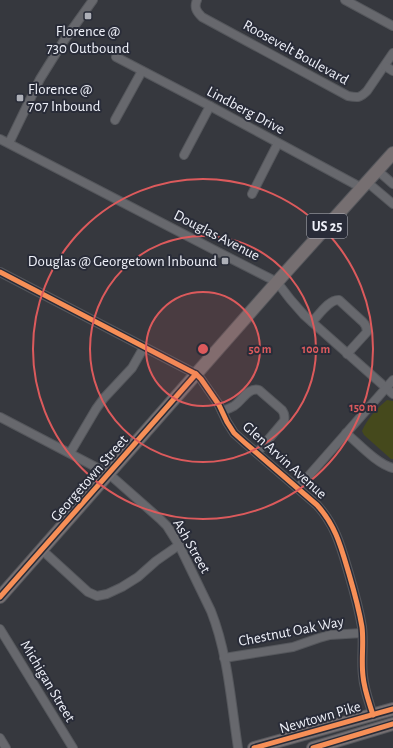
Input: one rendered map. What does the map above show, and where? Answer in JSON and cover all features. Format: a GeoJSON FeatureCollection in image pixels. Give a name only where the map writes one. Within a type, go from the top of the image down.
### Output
{"type":"FeatureCollection","features":[{"type":"Feature","properties":{"kind":"main road","name":"Georgetown Street"},"geometry":{"type":"LineString","coordinates":[[0,597],[393,153]]}},
{"type":"Feature","properties":{"kind":"main road","name":"Newtown Pike"},"geometry":{"type":"LineString","coordinates":[[254,748],[393,708]]}},
{"type":"Feature","properties":{"kind":"main road","name":"Newtown Pike"},"geometry":{"type":"LineString","coordinates":[[313,748],[393,724]]}},
{"type":"Feature","properties":{"kind":"street"},"geometry":{"type":"LineString","coordinates":[[9,143],[40,79],[63,42],[93,0]]}},
{"type":"Feature","properties":{"kind":"street","name":"Roosevelt Boulevard"},"geometry":{"type":"LineString","coordinates":[[198,0],[195,6],[196,10],[202,17],[348,96],[362,96],[393,53]]}},
{"type":"Feature","properties":{"kind":"street"},"geometry":{"type":"LineString","coordinates":[[345,0],[393,26]]}},
{"type":"Feature","properties":{"kind":"street","name":"Lindberg Drive"},"geometry":{"type":"LineString","coordinates":[[116,57],[278,143],[365,185],[393,204]]}},
{"type":"Feature","properties":{"kind":"street"},"geometry":{"type":"LineString","coordinates":[[385,66],[393,71]]}},
{"type":"Feature","properties":{"kind":"street"},"geometry":{"type":"LineString","coordinates":[[115,120],[142,71]]}},
{"type":"Feature","properties":{"kind":"street"},"geometry":{"type":"LineString","coordinates":[[184,155],[210,106]]}},
{"type":"Feature","properties":{"kind":"street","name":"Douglas Avenue"},"geometry":{"type":"LineString","coordinates":[[0,139],[278,282],[296,306],[312,322],[393,394]]}},
{"type":"Feature","properties":{"kind":"street"},"geometry":{"type":"LineString","coordinates":[[252,194],[278,143]]}},
{"type":"Feature","properties":{"kind":"street"},"geometry":{"type":"LineString","coordinates":[[377,170],[393,184]]}},
{"type":"Feature","properties":{"kind":"street","name":"Glen Arvin Avenue"},"geometry":{"type":"LineString","coordinates":[[0,272],[196,374],[219,405],[234,433],[318,504],[335,529],[358,604],[362,633],[363,676],[373,715]]}},
{"type":"Feature","properties":{"kind":"street"},"geometry":{"type":"LineString","coordinates":[[312,322],[329,303],[339,300],[363,322],[367,329],[347,354]]}},
{"type":"Feature","properties":{"kind":"street"},"geometry":{"type":"LineString","coordinates":[[70,453],[96,409],[104,398],[132,368],[144,347]]}},
{"type":"Feature","properties":{"kind":"street"},"geometry":{"type":"LineString","coordinates":[[298,488],[393,380]]}},
{"type":"Feature","properties":{"kind":"street"},"geometry":{"type":"LineString","coordinates":[[222,411],[236,405],[248,393],[256,389],[282,410],[285,418],[284,421],[257,453]]}},
{"type":"Feature","properties":{"kind":"street","name":"Ash Street"},"geometry":{"type":"LineString","coordinates":[[0,417],[109,474],[167,526],[179,545],[215,621],[224,658],[238,748]]}},
{"type":"Feature","properties":{"kind":"street"},"geometry":{"type":"LineString","coordinates":[[346,433],[381,463],[393,468]]}},
{"type":"Feature","properties":{"kind":"street"},"geometry":{"type":"LineString","coordinates":[[42,550],[88,592],[97,596],[107,594],[126,585],[179,545]]}},
{"type":"Feature","properties":{"kind":"street","name":"Michigan Street"},"geometry":{"type":"LineString","coordinates":[[0,629],[73,748]]}},
{"type":"Feature","properties":{"kind":"street","name":"Chestnut Oak Way"},"geometry":{"type":"LineString","coordinates":[[224,658],[293,647],[330,635],[362,633]]}},
{"type":"Feature","properties":{"kind":"street"},"geometry":{"type":"LineString","coordinates":[[0,738],[6,748]]}},
{"type":"Feature","properties":{"kind":"green space"},"geometry":{"type":"Polygon","coordinates":[[[387,400],[393,401],[393,459],[391,459],[364,435],[362,431],[373,414],[387,400]]]}},
{"type":"Feature","properties":{"kind":"cycle path"},"geometry":{"type":"LineString","coordinates":[[0,272],[196,374],[219,405],[234,433],[317,505],[324,513],[337,537],[355,593],[362,627],[362,664],[364,681],[373,715]]}},
{"type":"Feature","properties":{"kind":"cycle path"},"geometry":{"type":"LineString","coordinates":[[0,597],[196,374]]}},
{"type":"Feature","properties":{"kind":"cycle path"},"geometry":{"type":"LineString","coordinates":[[254,748],[393,709]]}},
{"type":"Feature","properties":{"kind":"cycle path"},"geometry":{"type":"LineString","coordinates":[[313,748],[393,724]]}},
{"type":"Feature","properties":{"kind":"place","name":"Florence @ 730 Outbound"},"geometry":{"type":"Point","coordinates":[88,16]}},
{"type":"Feature","properties":{"kind":"place","name":"Florence @ 707 Inbound"},"geometry":{"type":"Point","coordinates":[20,98]}},
{"type":"Feature","properties":{"kind":"place","name":"Douglas @ Georgetown Inbound"},"geometry":{"type":"Point","coordinates":[225,261]}}]}
